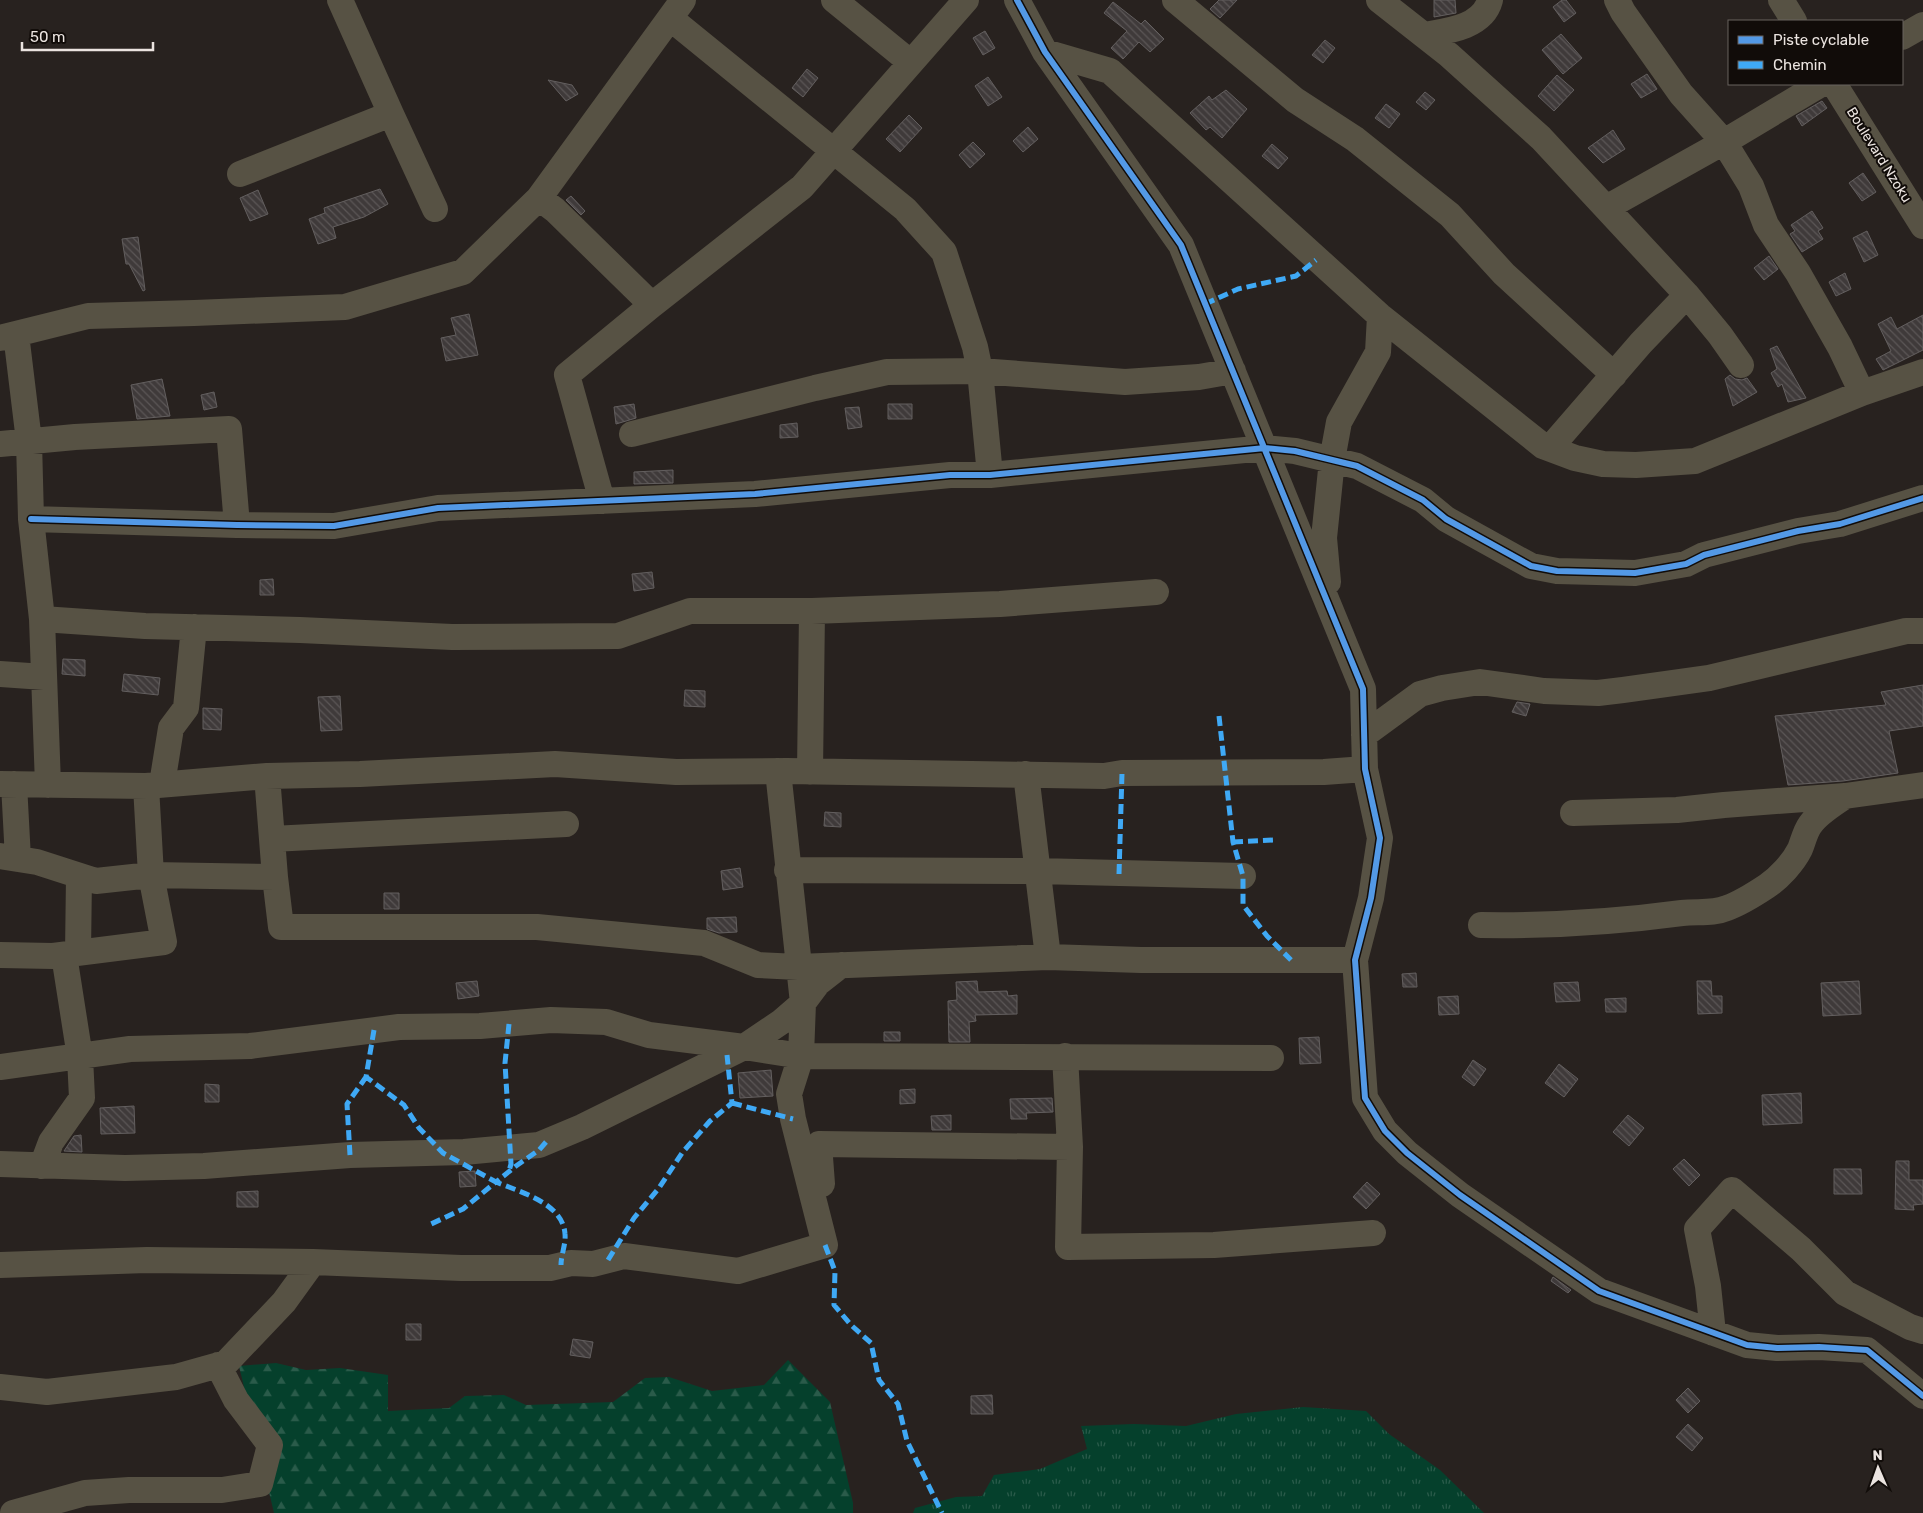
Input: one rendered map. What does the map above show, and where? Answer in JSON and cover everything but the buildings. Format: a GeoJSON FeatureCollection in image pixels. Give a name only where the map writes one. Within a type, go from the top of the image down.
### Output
{"type":"FeatureCollection","features":[{"type":"Feature","properties":{"kind":"street"},"geometry":{"type":"LineString","coordinates":[[340,0],[436,209]]}},
{"type":"Feature","properties":{"kind":"street"},"geometry":{"type":"LineString","coordinates":[[834,0],[910,62]]}},
{"type":"Feature","properties":{"kind":"street"},"geometry":{"type":"LineString","coordinates":[[602,501],[567,375],[652,305],[802,187],[966,0]]}},
{"type":"Feature","properties":{"kind":"street"},"geometry":{"type":"LineString","coordinates":[[1017,0],[1045,52],[1181,245],[1363,689],[1365,769],[1380,838],[1371,898],[1355,960],[1365,1098],[1384,1131],[1407,1153],[1460,1195],[1599,1291],[1747,1345],[1777,1348],[1819,1347],[1867,1350],[1923,1396]]}},
{"type":"Feature","properties":{"kind":"street"},"geometry":{"type":"LineString","coordinates":[[1175,0],[1294,100],[1354,139],[1450,215],[1504,274],[1614,375]]}},
{"type":"Feature","properties":{"kind":"street"},"geometry":{"type":"LineString","coordinates":[[1379,0],[1449,55],[1541,138],[1686,295],[1742,365]]}},
{"type":"Feature","properties":{"kind":"street"},"geometry":{"type":"LineString","coordinates":[[1424,35],[1450,31],[1478,20],[1488,7],[1490,0]]}},
{"type":"Feature","properties":{"kind":"street"},"geometry":{"type":"LineString","coordinates":[[1616,0],[1681,94],[1724,142],[1751,186],[1766,225],[1805,286],[1840,347],[1862,393]]}},
{"type":"Feature","properties":{"kind":"street"},"geometry":{"type":"LineString","coordinates":[[1781,0],[1793,20]]}},
{"type":"Feature","properties":{"kind":"street"},"geometry":{"type":"LineString","coordinates":[[48,785],[42,618],[31,519],[28,441],[8,336],[88,316],[344,307],[463,272],[539,198],[676,9],[833,151],[905,209],[944,252],[975,347],[980,372],[990,475]]}},
{"type":"Feature","properties":{"kind":"street"},"geometry":{"type":"LineString","coordinates":[[1903,36],[1923,25]]}},
{"type":"Feature","properties":{"kind":"street"},"geometry":{"type":"LineString","coordinates":[[1045,52],[1110,70],[1380,316],[1543,446],[1575,458],[1603,464],[1695,461],[1862,393],[1923,372]]}},
{"type":"Feature","properties":{"kind":"street"},"geometry":{"type":"LineString","coordinates":[[1606,208],[1724,142],[1819,85]]}},
{"type":"Feature","properties":{"kind":"street","name":"Boulevard Nzoku"},"geometry":{"type":"LineString","coordinates":[[1835,85],[1923,226]]}},
{"type":"Feature","properties":{"kind":"street"},"geometry":{"type":"LineString","coordinates":[[240,174],[391,114]]}},
{"type":"Feature","properties":{"kind":"street"},"geometry":{"type":"LineString","coordinates":[[539,198],[555,210],[652,305]]}},
{"type":"Feature","properties":{"kind":"street"},"geometry":{"type":"LineString","coordinates":[[1550,448],[1641,343],[1686,295]]}},
{"type":"Feature","properties":{"kind":"street"},"geometry":{"type":"LineString","coordinates":[[1331,610],[1324,538],[1332,460],[1340,422],[1378,352],[1380,316]]}},
{"type":"Feature","properties":{"kind":"street"},"geometry":{"type":"LineString","coordinates":[[632,434],[887,372],[980,372],[1125,382],[1191,377],[1233,371]]}},
{"type":"Feature","properties":{"kind":"street"},"geometry":{"type":"LineString","coordinates":[[0,444],[75,437],[229,430],[237,525]]}},
{"type":"Feature","properties":{"kind":"street"},"geometry":{"type":"LineString","coordinates":[[31,519],[334,526],[438,508],[755,494],[950,476],[990,475],[1265,448],[1296,451],[1357,466],[1423,500],[1446,520],[1531,566],[1556,570],[1635,573],[1686,564],[1704,555],[1798,531],[1840,524],[1923,498]]}},
{"type":"Feature","properties":{"kind":"street"},"geometry":{"type":"LineString","coordinates":[[42,618],[145,626],[300,630],[452,638],[618,636],[690,611],[812,611],[1000,604],[1156,592]]}},
{"type":"Feature","properties":{"kind":"street"},"geometry":{"type":"LineString","coordinates":[[810,772],[812,611]]}},
{"type":"Feature","properties":{"kind":"street"},"geometry":{"type":"LineString","coordinates":[[0,955],[71,954],[164,942],[151,875],[154,785],[171,728],[186,708],[194,627]]}},
{"type":"Feature","properties":{"kind":"street"},"geometry":{"type":"LineString","coordinates":[[1364,735],[1420,694],[1442,688],[1480,682],[1544,691],[1598,693],[1710,678],[1906,631],[1923,631]]}},
{"type":"Feature","properties":{"kind":"street"},"geometry":{"type":"LineString","coordinates":[[0,674],[44,676]]}},
{"type":"Feature","properties":{"kind":"street"},"geometry":{"type":"LineString","coordinates":[[275,877],[151,875],[96,881],[37,862],[9,858],[7,784],[154,785],[267,776],[360,774],[555,764],[676,772],[778,771],[1104,776],[1122,773],[1324,772],[1365,769]]}},
{"type":"Feature","properties":{"kind":"street"},"geometry":{"type":"LineString","coordinates":[[778,771],[787,870],[803,1003],[800,1056],[789,1094],[793,1120],[825,1245]]}},
{"type":"Feature","properties":{"kind":"street"},"geometry":{"type":"LineString","coordinates":[[1026,774],[1048,957]]}},
{"type":"Feature","properties":{"kind":"street"},"geometry":{"type":"LineString","coordinates":[[267,776],[275,877],[282,926],[537,927],[704,943],[758,965],[798,967],[1048,957],[1141,960],[1355,960]]}},
{"type":"Feature","properties":{"kind":"street"},"geometry":{"type":"LineString","coordinates":[[1572,813],[1677,810],[1845,796],[1923,785]]}},
{"type":"Feature","properties":{"kind":"street"},"geometry":{"type":"LineString","coordinates":[[1481,924],[1592,923],[1712,912],[1726,908],[1768,885],[1788,866],[1799,851],[1810,825],[1818,816],[1845,796]]}},
{"type":"Feature","properties":{"kind":"street"},"geometry":{"type":"LineString","coordinates":[[272,839],[566,824]]}},
{"type":"Feature","properties":{"kind":"street"},"geometry":{"type":"LineString","coordinates":[[787,870],[1037,871],[1243,876]]}},
{"type":"Feature","properties":{"kind":"street"},"geometry":{"type":"LineString","coordinates":[[42,1166],[51,1142],[82,1098],[71,954],[79,876]]}},
{"type":"Feature","properties":{"kind":"street"},"geometry":{"type":"LineString","coordinates":[[0,1164],[125,1168],[204,1166],[350,1156],[464,1152],[539,1145],[744,1048],[781,1022],[803,1003],[818,983],[841,965]]}},
{"type":"Feature","properties":{"kind":"street"},"geometry":{"type":"LineString","coordinates":[[0,1066],[130,1049],[250,1046],[399,1026],[480,1026],[551,1020],[606,1022],[649,1035],[800,1056],[1271,1058]]}},
{"type":"Feature","properties":{"kind":"street"},"geometry":{"type":"LineString","coordinates":[[1065,1056],[1070,1147],[1068,1247],[1214,1245],[1373,1233]]}},
{"type":"Feature","properties":{"kind":"street"},"geometry":{"type":"LineString","coordinates":[[825,1245],[819,1144],[1070,1147]]}},
{"type":"Feature","properties":{"kind":"street"},"geometry":{"type":"LineString","coordinates":[[1713,1333],[1708,1286],[1697,1229],[1732,1190],[1801,1249],[1845,1293],[1910,1327],[1923,1331]]}},
{"type":"Feature","properties":{"kind":"street"},"geometry":{"type":"LineString","coordinates":[[0,1265],[147,1260],[313,1262],[460,1268],[550,1268],[571,1263],[593,1264],[624,1256],[738,1271],[825,1245]]}},
{"type":"Feature","properties":{"kind":"street"},"geometry":{"type":"LineString","coordinates":[[0,1387],[47,1392],[176,1377],[226,1363],[284,1302],[313,1262]]}},
{"type":"Feature","properties":{"kind":"street"},"geometry":{"type":"LineString","coordinates":[[13,1513],[85,1493],[129,1490],[222,1490],[260,1484],[270,1444],[236,1400],[218,1365]]}},
{"type":"Feature","properties":{"kind":"green space"},"geometry":{"type":"Polygon","coordinates":[[[788,1360],[830,1402],[853,1503],[853,1513],[274,1513],[239,1366],[276,1363],[306,1370],[340,1368],[388,1375],[388,1411],[449,1408],[465,1396],[504,1395],[526,1405],[613,1402],[645,1378],[669,1377],[712,1391],[764,1385],[788,1360]]]}},
{"type":"Feature","properties":{"kind":"green space"},"geometry":{"type":"Polygon","coordinates":[[[1303,1407],[1366,1411],[1389,1434],[1440,1470],[1484,1513],[913,1513],[915,1508],[956,1497],[982,1496],[994,1475],[1040,1469],[1087,1449],[1081,1426],[1134,1424],[1186,1426],[1236,1414],[1303,1407]]]}},
{"type":"Feature","properties":{"kind":"marked path"},"geometry":{"type":"LineString","coordinates":[[1205,304],[1238,289],[1296,276],[1316,260]]}},
{"type":"Feature","properties":{"kind":"marked path"},"geometry":{"type":"LineString","coordinates":[[1219,716],[1233,842],[1243,876],[1243,905],[1267,936],[1291,960]]}},
{"type":"Feature","properties":{"kind":"marked path"},"geometry":{"type":"LineString","coordinates":[[1119,874],[1122,773]]}},
{"type":"Feature","properties":{"kind":"marked path"},"geometry":{"type":"LineString","coordinates":[[1233,842],[1273,840]]}},
{"type":"Feature","properties":{"kind":"marked path"},"geometry":{"type":"LineString","coordinates":[[509,1024],[505,1063],[511,1164],[509,1171]]}},
{"type":"Feature","properties":{"kind":"marked path"},"geometry":{"type":"LineString","coordinates":[[374,1030],[366,1077],[404,1105],[419,1128],[443,1153],[496,1182],[463,1209],[429,1225]]}},
{"type":"Feature","properties":{"kind":"marked path"},"geometry":{"type":"LineString","coordinates":[[608,1260],[634,1218],[659,1188],[682,1153],[710,1121],[732,1103],[727,1055]]}},
{"type":"Feature","properties":{"kind":"marked path"},"geometry":{"type":"LineString","coordinates":[[350,1155],[347,1104],[366,1077]]}},
{"type":"Feature","properties":{"kind":"marked path"},"geometry":{"type":"LineString","coordinates":[[732,1103],[793,1119]]}},
{"type":"Feature","properties":{"kind":"marked path"},"geometry":{"type":"LineString","coordinates":[[546,1142],[539,1150],[496,1182],[539,1200],[557,1214],[565,1234],[561,1265]]}},
{"type":"Feature","properties":{"kind":"marked path"},"geometry":{"type":"LineString","coordinates":[[825,1245],[835,1271],[834,1305],[851,1325],[871,1343],[879,1380],[898,1404],[907,1441],[942,1513]]}},
{"type":"Feature","properties":{"kind":"cycle path"},"geometry":{"type":"LineString","coordinates":[[1017,0],[1045,52],[1181,245],[1363,689],[1365,769],[1380,838],[1371,898],[1355,960],[1365,1098],[1385,1131],[1407,1153],[1460,1195],[1599,1291],[1747,1345],[1777,1348],[1819,1347],[1867,1350],[1923,1396]]}},
{"type":"Feature","properties":{"kind":"cycle path"},"geometry":{"type":"LineString","coordinates":[[31,519],[334,526],[438,508],[755,494],[950,475],[990,475],[1265,448],[1295,451],[1357,466],[1423,500],[1446,519],[1531,566],[1557,571],[1635,573],[1686,564],[1704,555],[1798,531],[1840,524],[1923,498]]}}]}
